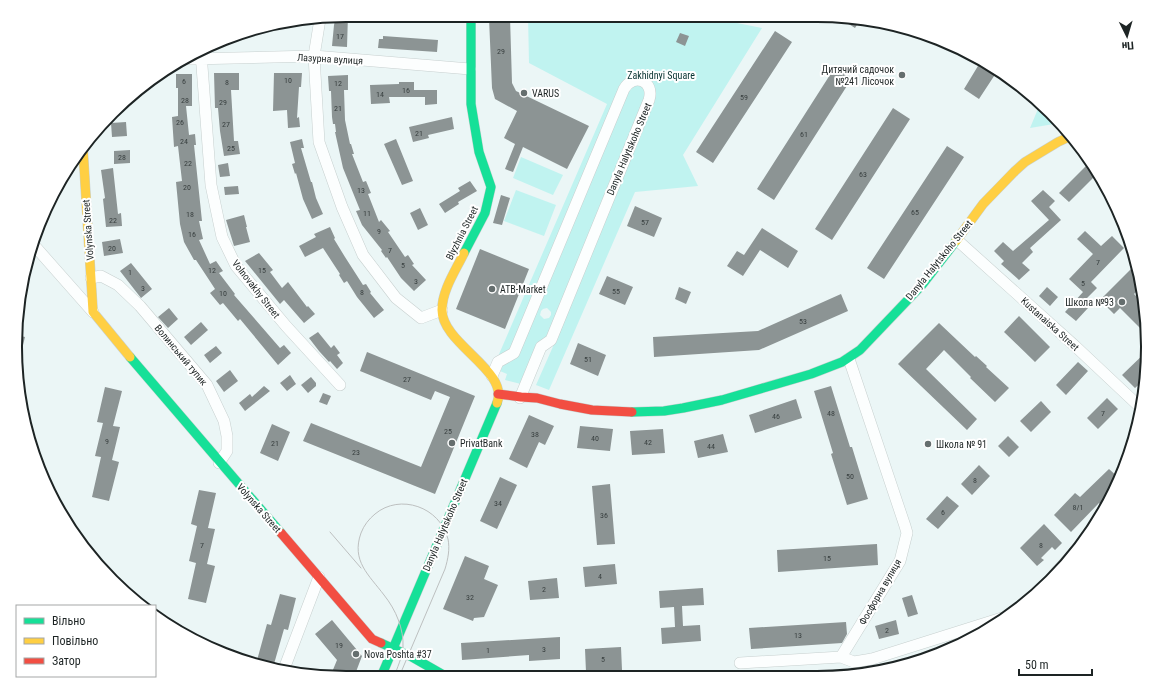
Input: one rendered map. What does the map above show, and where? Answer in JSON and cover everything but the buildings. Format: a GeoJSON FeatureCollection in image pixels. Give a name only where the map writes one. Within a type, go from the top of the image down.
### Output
{"type":"FeatureCollection","features":[{"type":"Feature","properties":{"kind":"street","name":"Blyzhnia Street"},"geometry":{"type":"LineString","coordinates":[[442,310],[447,288],[485,213],[490,196],[490,187],[479,152],[471,104],[471,22]]}},
{"type":"Feature","properties":{"kind":"street"},"geometry":{"type":"LineString","coordinates":[[319,24],[314,56],[319,142],[342,207],[363,255],[396,298],[421,318],[442,310],[445,324],[478,364],[492,376],[497,386],[498,394]]}},
{"type":"Feature","properties":{"kind":"street","name":"Лазурна вулиця"},"geometry":{"type":"LineString","coordinates":[[199,57],[314,56],[470,69]]}},
{"type":"Feature","properties":{"kind":"street","name":"Volnovakhy Street"},"geometry":{"type":"LineString","coordinates":[[198,58],[211,185],[222,237],[236,266],[286,326],[340,385]]}},
{"type":"Feature","properties":{"kind":"street","name":"Danyla Halytskoho Street"},"geometry":{"type":"LineString","coordinates":[[492,376],[498,362],[514,353],[624,89],[630,82],[638,80],[643,81],[649,87],[649,100],[551,340],[541,347],[520,398]]}},
{"type":"Feature","properties":{"kind":"street","name":"Danyla Halytskoho Street"},"geometry":{"type":"LineString","coordinates":[[384,671],[498,400],[498,394],[520,398],[532,397],[596,410],[643,412],[682,409],[739,396],[820,371],[849,359],[860,350],[922,285],[983,204],[1025,162],[1065,139]]}},
{"type":"Feature","properties":{"kind":"street","name":"Volynska Street"},"geometry":{"type":"LineString","coordinates":[[83,157],[93,312]]}},
{"type":"Feature","properties":{"kind":"street","name":"Kustanaiska Street"},"geometry":{"type":"LineString","coordinates":[[957,240],[1075,346],[1136,403]]}},
{"type":"Feature","properties":{"kind":"street","name":"Volynska Street"},"geometry":{"type":"LineString","coordinates":[[37,249],[93,312],[219,463],[372,639],[412,657],[436,671]]}},
{"type":"Feature","properties":{"kind":"street","name":"Волинський тупик"},"geometry":{"type":"LineString","coordinates":[[91,278],[101,276],[118,285],[140,306],[207,385],[224,421],[227,436],[227,451],[219,463]]}},
{"type":"Feature","properties":{"kind":"street","name":"Фосфорна вулиця"},"geometry":{"type":"LineString","coordinates":[[841,657],[900,561],[907,534],[875,433],[849,359]]}},
{"type":"Feature","properties":{"kind":"street"},"geometry":{"type":"LineString","coordinates":[[285,665],[319,577]]}},
{"type":"Feature","properties":{"kind":"street"},"geometry":{"type":"LineString","coordinates":[[740,663],[841,657],[854,662],[872,659],[987,623]]}},
{"type":"Feature","properties":{"kind":"green space","name":"Zakhidnyi Square"},"geometry":{"type":"Polygon","coordinates":[[[528,22],[732,22],[762,28],[683,155],[698,186],[635,192],[549,390],[536,385],[555,342],[551,340],[521,384],[505,380],[507,374],[493,368],[607,104],[529,63],[528,22]],[[547,308],[541,311],[540,315],[544,319],[549,318],[551,312],[547,308]]]}},
{"type":"Feature","properties":{"kind":"green space"},"geometry":{"type":"Polygon","coordinates":[[[1038,110],[1052,124],[1030,128],[1038,110]]]}},
{"type":"Feature","properties":{"kind":"green space"},"geometry":{"type":"Polygon","coordinates":[[[521,157],[563,175],[553,195],[513,178],[521,157]]]}},
{"type":"Feature","properties":{"kind":"green space"},"geometry":{"type":"Polygon","coordinates":[[[516,190],[556,205],[544,236],[504,221],[516,190]]]}},
{"type":"Feature","properties":{"kind":"tram line"},"geometry":{"type":"LineString","coordinates":[[396,671],[403,648],[401,627],[392,607],[367,574],[358,552],[361,533],[369,520],[375,514],[385,508],[407,504],[428,511],[437,519],[444,528],[449,543],[449,550],[445,569],[402,671]]}},
{"type":"Feature","properties":{"kind":"tram line"},"geometry":{"type":"LineString","coordinates":[[330,532],[361,568]]}},
{"type":"Feature","properties":{"kind":"traffic: fast"},"geometry":{"type":"LineString","coordinates":[[464,253],[485,213],[491,187],[479,152],[471,104],[471,22]]}},
{"type":"Feature","properties":{"kind":"traffic: fast"},"geometry":{"type":"LineString","coordinates":[[632,412],[664,411],[722,400],[811,374],[842,362],[860,350],[922,285],[956,241]]}},
{"type":"Feature","properties":{"kind":"traffic: fast"},"geometry":{"type":"LineString","coordinates":[[130,357],[281,533]]}},
{"type":"Feature","properties":{"kind":"traffic: fast"},"geometry":{"type":"LineString","coordinates":[[384,671],[497,403]]}},
{"type":"Feature","properties":{"kind":"traffic: fast"},"geometry":{"type":"LineString","coordinates":[[381,643],[412,657],[436,671]]}},
{"type":"Feature","properties":{"kind":"traffic: slow"},"geometry":{"type":"LineString","coordinates":[[956,241],[983,204],[1015,171],[1025,162],[1065,139]]}},
{"type":"Feature","properties":{"kind":"traffic: slow"},"geometry":{"type":"LineString","coordinates":[[83,157],[93,312],[130,357]]}},
{"type":"Feature","properties":{"kind":"traffic: slow"},"geometry":{"type":"LineString","coordinates":[[464,253],[444,295],[442,310],[445,322],[452,334],[485,368],[494,380],[498,391],[497,403]]}},
{"type":"Feature","properties":{"kind":"traffic: jam"},"geometry":{"type":"LineString","coordinates":[[498,394],[537,398],[592,410],[632,412]]}},
{"type":"Feature","properties":{"kind":"traffic: jam"},"geometry":{"type":"LineString","coordinates":[[281,533],[372,639],[381,643]]}},
{"type":"Feature","properties":{"kind":"place","name":"Дитячий садочок №241 Лісочок"},"geometry":{"type":"Point","coordinates":[902,75]}},
{"type":"Feature","properties":{"kind":"place","name":"VARUS"},"geometry":{"type":"Point","coordinates":[524,93]}},
{"type":"Feature","properties":{"kind":"place","name":"ATB-Market"},"geometry":{"type":"Point","coordinates":[492,289]}},
{"type":"Feature","properties":{"kind":"place","name":"Школа №93"},"geometry":{"type":"Point","coordinates":[1122,302]}},
{"type":"Feature","properties":{"kind":"place","name":"PrivatBank"},"geometry":{"type":"Point","coordinates":[452,443]}},
{"type":"Feature","properties":{"kind":"place","name":"Школа № 91"},"geometry":{"type":"Point","coordinates":[928,444]}},
{"type":"Feature","properties":{"kind":"place","name":"Nova Poshta #37"},"geometry":{"type":"Point","coordinates":[356,654]}}]}
